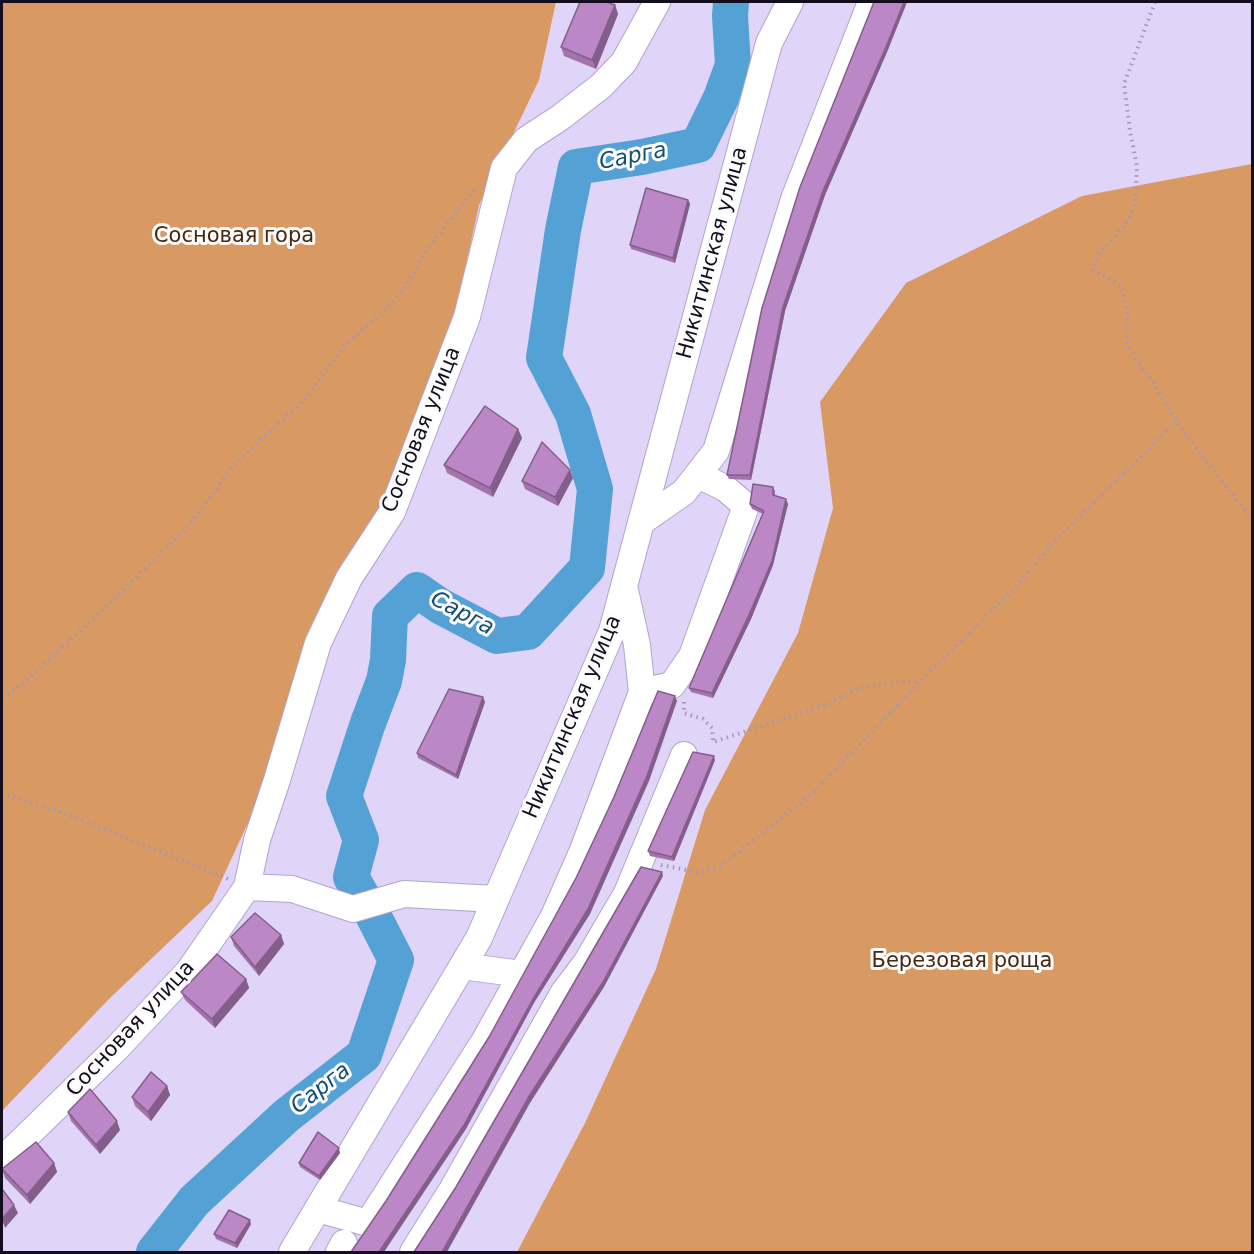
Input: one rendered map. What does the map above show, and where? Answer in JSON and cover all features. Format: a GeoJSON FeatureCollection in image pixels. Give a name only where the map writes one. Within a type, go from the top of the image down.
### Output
{"type":"FeatureCollection","features":[{"type":"Feature","properties":{"kind":"street"},"geometry":{"type":"LineString","coordinates":[[504,168],[526,140],[601,86],[624,62],[657,2]]}},
{"type":"Feature","properties":{"kind":"street","name":"Никитинская улица"},"geometry":{"type":"LineString","coordinates":[[292,1252],[479,938],[612,631],[769,43],[790,2]]}},
{"type":"Feature","properties":{"kind":"street"},"geometry":{"type":"LineString","coordinates":[[641,522],[684,492],[716,451],[794,199],[871,2]]}},
{"type":"Feature","properties":{"kind":"street","name":"Сосновая улица"},"geometry":{"type":"LineString","coordinates":[[2,1160],[116,1048],[189,970],[247,887],[257,840],[318,643],[350,578],[392,512],[467,317],[504,168]]}},
{"type":"Feature","properties":{"kind":"street"},"geometry":{"type":"LineString","coordinates":[[642,692],[672,685],[692,656],[746,506],[725,488],[698,474]]}},
{"type":"Feature","properties":{"kind":"street"},"geometry":{"type":"LineString","coordinates":[[318,1209],[368,1223],[485,1040],[554,915],[583,850],[642,692],[637,645],[624,587]]}},
{"type":"Feature","properties":{"kind":"street"},"geometry":{"type":"LineString","coordinates":[[413,1252],[453,1190],[564,992],[586,963],[627,893],[684,755]]}},
{"type":"Feature","properties":{"kind":"street"},"geometry":{"type":"LineString","coordinates":[[247,887],[292,889],[353,909],[404,894],[496,899]]}},
{"type":"Feature","properties":{"kind":"street"},"geometry":{"type":"LineString","coordinates":[[462,966],[521,974]]}},
{"type":"Feature","properties":{"kind":"path"},"geometry":{"type":"LineString","coordinates":[[1155,2],[1124,84],[1137,166],[1135,204],[1126,224],[1098,255],[1093,270],[1122,285],[1127,310],[1127,343],[1135,358],[1200,453],[1252,519]]}},
{"type":"Feature","properties":{"kind":"path"},"geometry":{"type":"LineString","coordinates":[[2,697],[24,683],[112,602],[189,526],[233,466],[306,398],[343,347],[382,314],[406,286],[428,248],[474,189],[504,168]]}},
{"type":"Feature","properties":{"kind":"path"},"geometry":{"type":"LineString","coordinates":[[640,861],[697,872],[721,866],[771,827],[813,792],[1014,589],[1056,540],[1177,420]]}},
{"type":"Feature","properties":{"kind":"path"},"geometry":{"type":"LineString","coordinates":[[672,685],[684,697],[684,713],[703,719],[712,728],[713,742],[822,706],[861,687],[898,682],[920,682]]}},
{"type":"Feature","properties":{"kind":"path"},"geometry":{"type":"LineString","coordinates":[[2,794],[67,814],[247,887]]}},
{"type":"Feature","properties":{"kind":"green space","name":"Сосновая гора"},"geometry":{"type":"Polygon","coordinates":[[[2,2],[556,2],[539,80],[479,205],[452,329],[264,788],[212,901],[109,999],[2,1111],[2,2]]]}},
{"type":"Feature","properties":{"kind":"green space","name":"Березовая роща"},"geometry":{"type":"Polygon","coordinates":[[[1252,164],[1252,1252],[517,1252],[585,1123],[656,969],[705,810],[798,633],[833,508],[820,402],[906,283],[1082,196],[1252,164]]]}},
{"type":"Feature","properties":{"kind":"building"},"geometry":{"type":"Polygon","coordinates":[[[580,2],[607,2],[615,5],[592,60],[561,47],[580,2]]]}},
{"type":"Feature","properties":{"kind":"building"},"geometry":{"type":"Polygon","coordinates":[[[874,2],[904,2],[823,191],[783,307],[750,475],[727,475],[762,308],[800,187],[874,2]]]}},
{"type":"Feature","properties":{"kind":"building"},"geometry":{"type":"Polygon","coordinates":[[[646,188],[688,200],[673,258],[630,245],[646,188]]]}},
{"type":"Feature","properties":{"kind":"building"},"geometry":{"type":"Polygon","coordinates":[[[485,406],[518,429],[490,488],[444,465],[485,406]]]}},
{"type":"Feature","properties":{"kind":"building"},"geometry":{"type":"Polygon","coordinates":[[[542,442],[570,470],[555,497],[522,481],[542,442]]]}},
{"type":"Feature","properties":{"kind":"building"},"geometry":{"type":"Polygon","coordinates":[[[753,484],[773,487],[773,495],[786,499],[772,561],[712,693],[689,688],[764,511],[750,504],[753,484]]]}},
{"type":"Feature","properties":{"kind":"building"},"geometry":{"type":"Polygon","coordinates":[[[449,689],[483,697],[456,775],[417,753],[449,689]]]}},
{"type":"Feature","properties":{"kind":"building"},"geometry":{"type":"Polygon","coordinates":[[[658,691],[675,696],[647,776],[588,909],[533,999],[464,1125],[379,1252],[351,1252],[386,1201],[489,1037],[576,878],[614,797],[658,691]]]}},
{"type":"Feature","properties":{"kind":"building"},"geometry":{"type":"Polygon","coordinates":[[[693,752],[714,756],[672,857],[648,851],[693,752]]]}},
{"type":"Feature","properties":{"kind":"building"},"geometry":{"type":"Polygon","coordinates":[[[641,867],[662,872],[603,982],[528,1098],[442,1252],[414,1252],[456,1187],[641,867]]]}},
{"type":"Feature","properties":{"kind":"building"},"geometry":{"type":"Polygon","coordinates":[[[255,913],[281,935],[255,967],[231,937],[255,913]]]}},
{"type":"Feature","properties":{"kind":"building"},"geometry":{"type":"Polygon","coordinates":[[[217,954],[246,979],[212,1019],[181,992],[217,954]]]}},
{"type":"Feature","properties":{"kind":"building"},"geometry":{"type":"Polygon","coordinates":[[[151,1072],[167,1086],[148,1112],[132,1097],[151,1072]]]}},
{"type":"Feature","properties":{"kind":"building"},"geometry":{"type":"Polygon","coordinates":[[[90,1089],[117,1121],[96,1145],[68,1112],[90,1089]]]}},
{"type":"Feature","properties":{"kind":"building"},"geometry":{"type":"Polygon","coordinates":[[[318,1132],[339,1148],[319,1176],[299,1163],[318,1132]]]}},
{"type":"Feature","properties":{"kind":"building"},"geometry":{"type":"Polygon","coordinates":[[[36,1142],[54,1163],[27,1195],[2,1169],[36,1142]]]}},
{"type":"Feature","properties":{"kind":"building"},"geometry":{"type":"Polygon","coordinates":[[[2,1189],[14,1205],[2,1219],[2,1189]]]}},
{"type":"Feature","properties":{"kind":"building"},"geometry":{"type":"Polygon","coordinates":[[[229,1210],[250,1220],[235,1243],[214,1234],[229,1210]]]}},
{"type":"Feature","properties":{"kind":"waterway","name":"Сарга"},"geometry":{"type":"LineString","coordinates":[[154,1252],[194,1201],[286,1116],[364,1055],[396,960],[351,877],[361,840],[344,796],[384,681],[388,660],[390,616],[417,590],[440,606],[497,636],[528,632],[587,568],[595,489],[573,414],[544,358],[563,230],[576,167],[642,157],[698,145],[721,98],[733,65],[731,2]]}}]}
